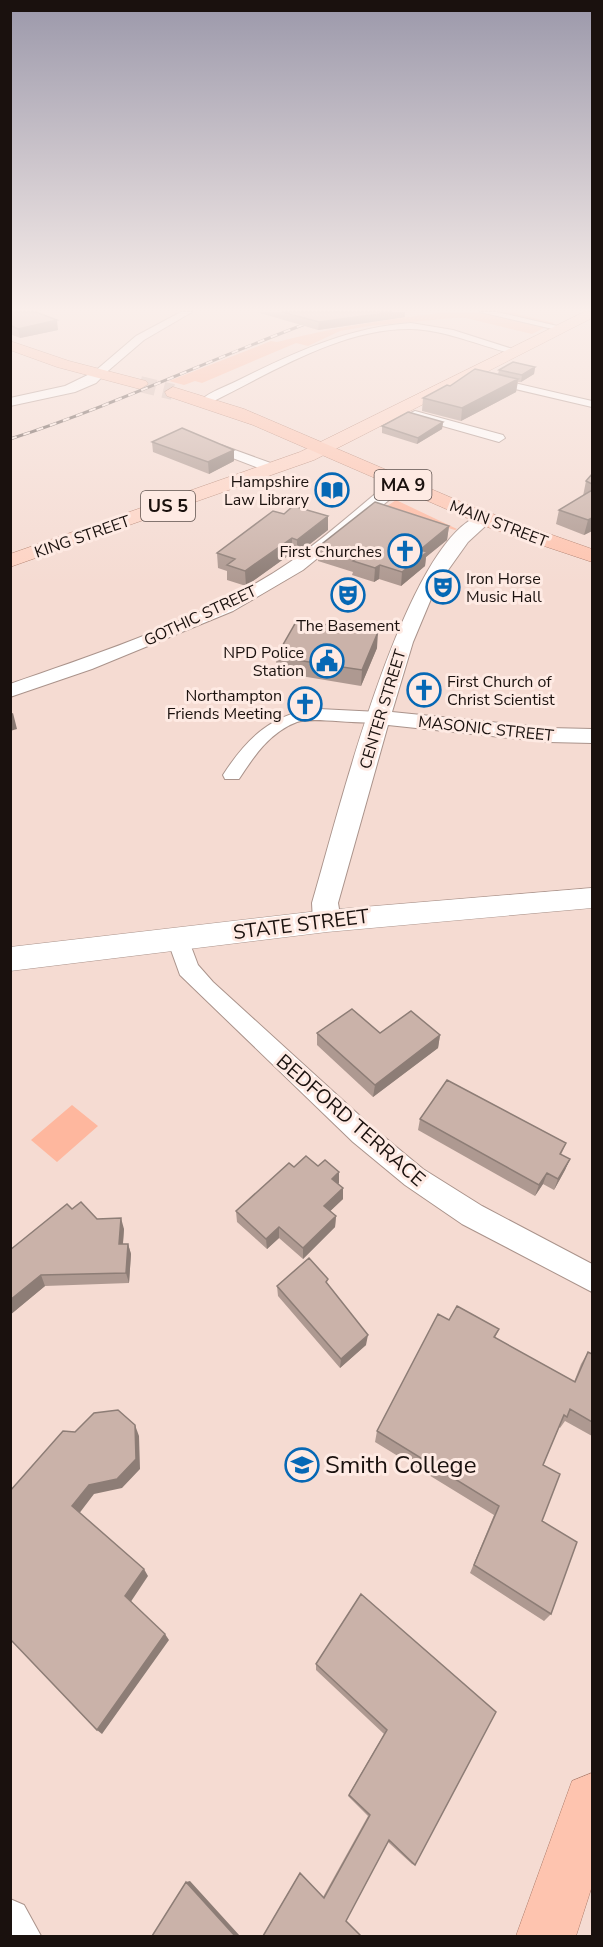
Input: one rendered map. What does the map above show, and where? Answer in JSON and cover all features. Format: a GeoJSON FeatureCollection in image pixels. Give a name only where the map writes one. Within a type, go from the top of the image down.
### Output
{"type":"FeatureCollection","features":[{"type":"Feature","properties":{"kind":"highway","name":"MAIN STREET"},"geometry":{"type":"LineString","coordinates":[[211,403],[324,449],[484,519],[592,556]]}},
{"type":"Feature","properties":{"kind":"highway"},"geometry":{"type":"LineString","coordinates":[[546,1936],[592,1801]]}},
{"type":"Feature","properties":{"kind":"main road","name":"US 5"},"geometry":{"type":"LineString","coordinates":[[324,449],[414,403]]}},
{"type":"Feature","properties":{"kind":"main road","name":"KING STREET"},"geometry":{"type":"LineString","coordinates":[[10,561],[274,470],[324,449]]}},
{"type":"Feature","properties":{"kind":"main road","name":"STATE STREET"},"geometry":{"type":"LineString","coordinates":[[10,959],[327,921],[592,898]]}},
{"type":"Feature","properties":{"kind":"street"},"geometry":{"type":"LineString","coordinates":[[399,411],[500,438]]}},
{"type":"Feature","properties":{"kind":"street"},"geometry":{"type":"LineString","coordinates":[[221,449],[274,470]]}},
{"type":"Feature","properties":{"kind":"street","name":"GOTHIC STREET"},"geometry":{"type":"LineString","coordinates":[[10,691],[85,665],[226,607],[296,566],[399,483]]}},
{"type":"Feature","properties":{"kind":"street","name":"CENTER STREET"},"geometry":{"type":"LineString","coordinates":[[327,921],[324,903],[396,659],[430,580],[467,531],[484,519]]}},
{"type":"Feature","properties":{"kind":"street"},"geometry":{"type":"LineString","coordinates":[[232,776],[260,736],[297,716],[318,714],[379,717]]}},
{"type":"Feature","properties":{"kind":"street","name":"MASONIC STREET"},"geometry":{"type":"LineString","coordinates":[[379,717],[549,735],[592,736]]}},
{"type":"Feature","properties":{"kind":"street","name":"BEDFORD TERRACE"},"geometry":{"type":"LineString","coordinates":[[178,939],[188,969],[205,988],[387,1156],[442,1197],[592,1279]]}},
{"type":"Feature","properties":{"kind":"street"},"geometry":{"type":"LineString","coordinates":[[10,1919],[21,1936]]}},
{"type":"Feature","properties":{"kind":"shaded area"},"geometry":{"type":"Polygon","coordinates":[[[396,500],[457,529],[383,509],[396,500]]]}},
{"type":"Feature","properties":{"kind":"shaded area"},"geometry":{"type":"Polygon","coordinates":[[[72,1105],[98,1126],[57,1162],[31,1140],[72,1105]]]}},
{"type":"Feature","properties":{"kind":"building"},"geometry":{"type":"Polygon","coordinates":[[[442,403],[472,403],[462,408],[442,403]]]}},
{"type":"Feature","properties":{"kind":"building"},"geometry":{"type":"Polygon","coordinates":[[[408,412],[443,422],[418,438],[382,426],[408,412]]]}},
{"type":"Feature","properties":{"kind":"building"},"geometry":{"type":"Polygon","coordinates":[[[182,428],[234,450],[208,462],[152,442],[182,428]]]}},
{"type":"Feature","properties":{"kind":"building"},"geometry":{"type":"Polygon","coordinates":[[[592,474],[592,484],[586,481],[592,474]]]}},
{"type":"Feature","properties":{"kind":"building"},"geometry":{"type":"Polygon","coordinates":[[[592,490],[592,518],[588,520],[559,510],[592,490]]]}},
{"type":"Feature","properties":{"kind":"building"},"geometry":{"type":"Polygon","coordinates":[[[375,502],[449,526],[420,550],[427,552],[402,572],[380,565],[375,568],[353,561],[356,559],[318,547],[375,502]]]}},
{"type":"Feature","properties":{"kind":"building"},"geometry":{"type":"Polygon","coordinates":[[[293,506],[328,516],[297,540],[292,538],[245,571],[227,565],[235,559],[217,553],[273,511],[284,514],[293,506]]]}},
{"type":"Feature","properties":{"kind":"building"},"geometry":{"type":"Polygon","coordinates":[[[296,622],[378,632],[362,670],[276,657],[296,622]]]}},
{"type":"Feature","properties":{"kind":"building"},"geometry":{"type":"Polygon","coordinates":[[[352,1009],[380,1033],[411,1011],[440,1035],[375,1085],[317,1033],[352,1009]]]}},
{"type":"Feature","properties":{"kind":"building"},"geometry":{"type":"Polygon","coordinates":[[[447,1080],[566,1143],[560,1154],[570,1159],[558,1179],[547,1173],[539,1185],[420,1119],[447,1080]]]}},
{"type":"Feature","properties":{"kind":"building"},"geometry":{"type":"Polygon","coordinates":[[[306,1156],[318,1166],[325,1160],[339,1172],[332,1179],[343,1188],[324,1206],[336,1216],[303,1248],[279,1227],[266,1239],[236,1211],[289,1163],[294,1167],[306,1156]]]}},
{"type":"Feature","properties":{"kind":"building"},"geometry":{"type":"Polygon","coordinates":[[[81,1202],[97,1219],[121,1218],[119,1244],[128,1244],[126,1273],[41,1275],[10,1300],[10,1250],[67,1204],[72,1209],[81,1202]]]}},
{"type":"Feature","properties":{"kind":"building"},"geometry":{"type":"Polygon","coordinates":[[[309,1258],[328,1279],[326,1282],[368,1335],[341,1359],[277,1286],[309,1258]]]}},
{"type":"Feature","properties":{"kind":"building"},"geometry":{"type":"Polygon","coordinates":[[[457,1306],[499,1329],[494,1337],[575,1382],[588,1352],[592,1354],[592,1422],[570,1409],[567,1417],[564,1415],[543,1465],[560,1474],[542,1521],[577,1542],[551,1614],[474,1565],[499,1506],[377,1431],[438,1314],[449,1320],[457,1306]]]}},
{"type":"Feature","properties":{"kind":"building"},"geometry":{"type":"Polygon","coordinates":[[[118,1410],[135,1425],[136,1459],[117,1479],[89,1485],[72,1506],[144,1569],[125,1596],[165,1634],[97,1730],[10,1639],[10,1491],[63,1431],[75,1432],[94,1413],[118,1410]]]}},
{"type":"Feature","properties":{"kind":"building"},"geometry":{"type":"Polygon","coordinates":[[[361,1594],[496,1712],[415,1865],[389,1840],[346,1921],[361,1936],[263,1936],[300,1873],[324,1898],[370,1815],[349,1795],[387,1730],[316,1664],[361,1594]]]}},
{"type":"Feature","properties":{"kind":"building"},"geometry":{"type":"Polygon","coordinates":[[[186,1882],[235,1936],[152,1936],[186,1882]]]}},
{"type":"Feature","properties":{"kind":"railway"},"geometry":{"type":"LineString","coordinates":[[10,439],[108,403]]}},
{"type":"Feature","properties":{"kind":"place","name":"Hampshire Law Library"},"geometry":{"type":"Point","coordinates":[332,490]}},
{"type":"Feature","properties":{"kind":"place","name":"First Churches"},"geometry":{"type":"Point","coordinates":[405,551]}},
{"type":"Feature","properties":{"kind":"place","name":"Iron Horse Music Hall"},"geometry":{"type":"Point","coordinates":[443,587]}},
{"type":"Feature","properties":{"kind":"place","name":"The Basement"},"geometry":{"type":"Point","coordinates":[348,595]}},
{"type":"Feature","properties":{"kind":"place","name":"NPD Police Station"},"geometry":{"type":"Point","coordinates":[327,661]}},
{"type":"Feature","properties":{"kind":"place","name":"First Church of Christ Scientist"},"geometry":{"type":"Point","coordinates":[424,690]}},
{"type":"Feature","properties":{"kind":"place","name":"Northampton Friends Meeting"},"geometry":{"type":"Point","coordinates":[305,704]}},
{"type":"Feature","properties":{"kind":"place","name":"Smith College"},"geometry":{"type":"Point","coordinates":[302,1465]}}]}
